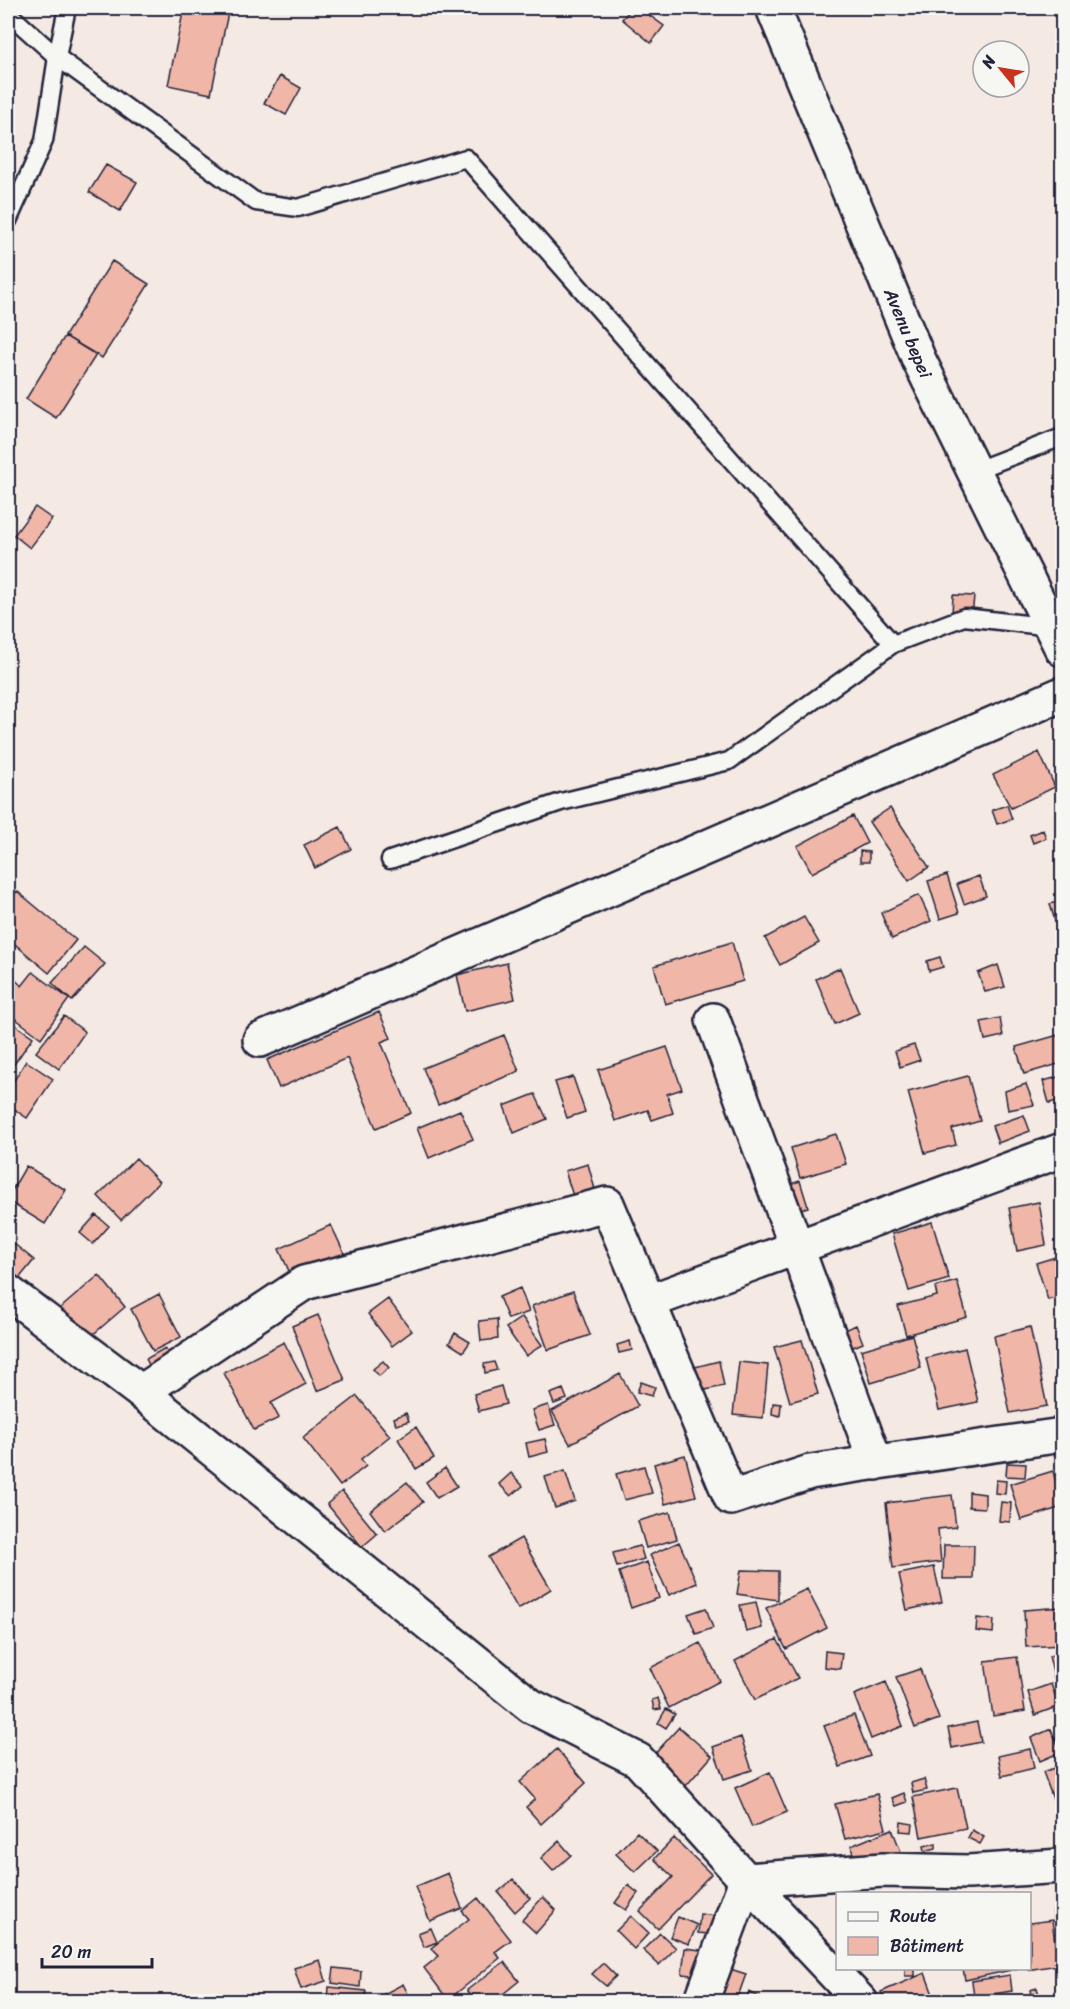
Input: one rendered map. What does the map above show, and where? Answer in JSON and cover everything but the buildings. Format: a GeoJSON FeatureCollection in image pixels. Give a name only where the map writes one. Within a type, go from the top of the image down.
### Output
{"type":"FeatureCollection","features":[{"type":"Feature","properties":{"kind":"street","name":"Avenu bepei"},"geometry":{"type":"LineString","coordinates":[[774,8],[919,360],[1057,638]]}},
{"type":"Feature","properties":{"kind":"street"},"geometry":{"type":"LineString","coordinates":[[260,1040],[1062,694]]}},
{"type":"Feature","properties":{"kind":"street"},"geometry":{"type":"LineString","coordinates":[[713,1020],[876,1463]]}},
{"type":"Feature","properties":{"kind":"street"},"geometry":{"type":"LineString","coordinates":[[648,1302],[1062,1150]]}},
{"type":"Feature","properties":{"kind":"street"},"geometry":{"type":"LineString","coordinates":[[141,1392],[304,1283],[607,1204],[731,1498],[810,1472],[1062,1435]]}},
{"type":"Feature","properties":{"kind":"street"},"geometry":{"type":"LineString","coordinates":[[8,1292],[141,1392],[531,1706],[638,1760],[746,1880],[861,2001]]}},
{"type":"Feature","properties":{"kind":"street"},"geometry":{"type":"LineString","coordinates":[[746,1880],[883,1870],[968,1872],[1062,1866]]}},
{"type":"Feature","properties":{"kind":"street"},"geometry":{"type":"LineString","coordinates":[[702,2001],[746,1880]]}},
{"type":"Feature","properties":{"kind":"lane"},"geometry":{"type":"LineString","coordinates":[[8,221],[44,141],[67,8]]}},
{"type":"Feature","properties":{"kind":"lane"},"geometry":{"type":"LineString","coordinates":[[8,13],[57,57],[256,202],[298,207],[466,158],[893,644]]}},
{"type":"Feature","properties":{"kind":"lane"},"geometry":{"type":"LineString","coordinates":[[974,471],[1062,437]]}},
{"type":"Feature","properties":{"kind":"lane"},"geometry":{"type":"LineString","coordinates":[[390,860],[561,802],[729,761],[893,644],[964,617],[1057,638]]}}]}
